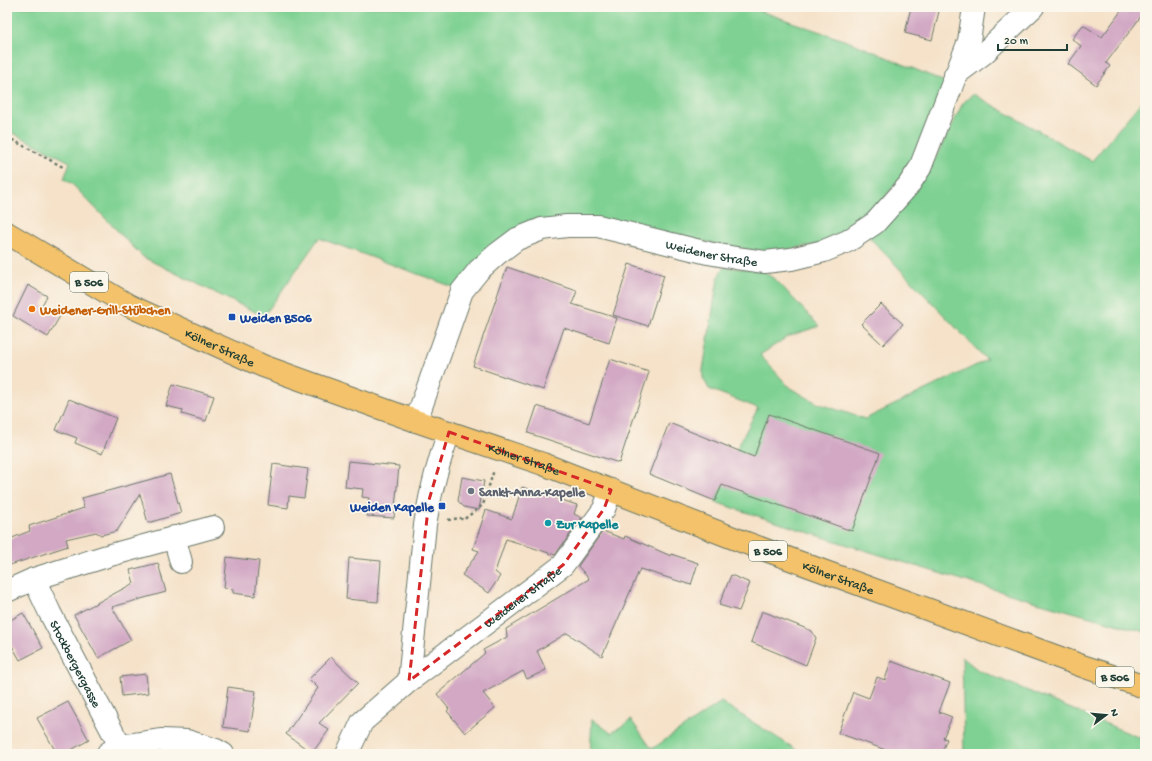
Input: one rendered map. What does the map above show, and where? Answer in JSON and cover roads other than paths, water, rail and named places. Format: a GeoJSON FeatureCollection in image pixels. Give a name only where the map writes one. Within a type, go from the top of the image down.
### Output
{"type":"FeatureCollection","features":[{"type":"Feature","properties":{"kind":"main road","name":"Kölner Straße"},"geometry":{"type":"LineString","coordinates":[[7,233],[130,306],[263,366],[416,421],[543,464],[741,541],[1085,667],[1145,686]]}},
{"type":"Feature","properties":{"kind":"street","name":"Weidener Straße"},"geometry":{"type":"LineString","coordinates":[[416,421],[462,291],[479,270],[517,239],[542,229],[567,226],[598,226],[708,253],[765,262],[791,259],[824,251],[848,241],[875,223],[908,186],[920,168],[969,41],[974,7]]}},
{"type":"Feature","properties":{"kind":"street"},"geometry":{"type":"LineString","coordinates":[[955,75],[983,54],[1033,7]]}},
{"type":"Feature","properties":{"kind":"street"},"geometry":{"type":"LineString","coordinates":[[409,681],[426,518],[438,465],[449,432]]}},
{"type":"Feature","properties":{"kind":"street","name":"Weidener Straße"},"geometry":{"type":"LineString","coordinates":[[347,754],[362,722],[409,681],[563,565],[604,509],[611,490]]}},
{"type":"Feature","properties":{"kind":"street"},"geometry":{"type":"LineString","coordinates":[[7,591],[34,579],[107,556],[213,527]]}},
{"type":"Feature","properties":{"kind":"street"},"geometry":{"type":"LineString","coordinates":[[174,537],[181,562]]}},
{"type":"Feature","properties":{"kind":"street","name":"Stockbergergasse"},"geometry":{"type":"LineString","coordinates":[[34,579],[114,750]]}},
{"type":"Feature","properties":{"kind":"street"},"geometry":{"type":"LineString","coordinates":[[114,750],[162,740],[187,741],[216,750],[223,754]]}},
{"type":"Feature","properties":{"kind":"place","name":"Weidener-Grill-Stübchen"},"geometry":{"type":"Point","coordinates":[32,309]}},
{"type":"Feature","properties":{"kind":"place","name":"Weiden B506"},"geometry":{"type":"Point","coordinates":[232,317]}},
{"type":"Feature","properties":{"kind":"place","name":"Sankt-Anna-Kapelle"},"geometry":{"type":"Point","coordinates":[471,491]}},
{"type":"Feature","properties":{"kind":"place","name":"Weiden Kapelle"},"geometry":{"type":"Point","coordinates":[442,506]}},
{"type":"Feature","properties":{"kind":"place","name":"Zur Kapelle"},"geometry":{"type":"Point","coordinates":[548,523]}}]}
